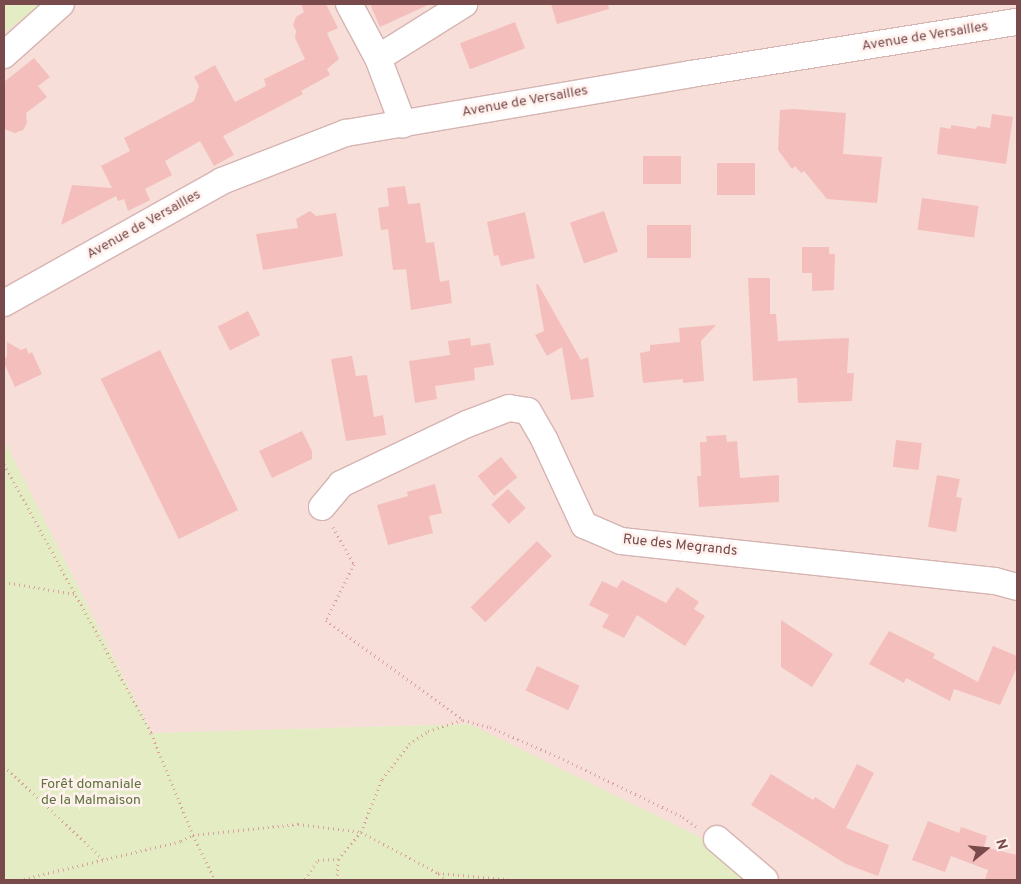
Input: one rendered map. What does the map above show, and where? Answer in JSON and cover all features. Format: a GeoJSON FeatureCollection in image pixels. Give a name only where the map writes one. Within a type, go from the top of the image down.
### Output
{"type":"FeatureCollection","features":[{"type":"Feature","properties":{"kind":"street"},"geometry":{"type":"LineString","coordinates":[[4,55],[61,4]]}},
{"type":"Feature","properties":{"kind":"street"},"geometry":{"type":"LineString","coordinates":[[349,4],[378,58],[403,124]]}},
{"type":"Feature","properties":{"kind":"street"},"geometry":{"type":"LineString","coordinates":[[378,58],[464,4]]}},
{"type":"Feature","properties":{"kind":"street","name":"Avenue de Versailles"},"geometry":{"type":"LineString","coordinates":[[4,303],[222,181],[346,133],[681,76],[1017,22]]}},
{"type":"Feature","properties":{"kind":"street","name":"Rue des Megrands"},"geometry":{"type":"LineString","coordinates":[[322,507],[341,484],[467,424],[509,408],[528,410],[545,441],[584,525],[621,541],[995,580],[1017,587]]}},
{"type":"Feature","properties":{"kind":"street"},"geometry":{"type":"LineString","coordinates":[[717,839],[765,880]]}},
{"type":"Feature","properties":{"kind":"path"},"geometry":{"type":"LineString","coordinates":[[4,464],[151,733],[192,835],[215,880]]}},
{"type":"Feature","properties":{"kind":"path"},"geometry":{"type":"LineString","coordinates":[[322,507],[354,564],[326,620],[463,720],[490,727],[563,759],[683,817],[717,839]]}},
{"type":"Feature","properties":{"kind":"path"},"geometry":{"type":"LineString","coordinates":[[4,582],[75,594]]}},
{"type":"Feature","properties":{"kind":"path"},"geometry":{"type":"LineString","coordinates":[[337,880],[338,859],[361,832],[382,779],[409,744],[428,731],[463,720]]}},
{"type":"Feature","properties":{"kind":"path"},"geometry":{"type":"LineString","coordinates":[[4,766],[103,860]]}},
{"type":"Feature","properties":{"kind":"path"},"geometry":{"type":"LineString","coordinates":[[19,880],[181,840],[192,835],[298,824],[361,832],[438,873],[446,880]]}},
{"type":"Feature","properties":{"kind":"path"},"geometry":{"type":"LineString","coordinates":[[301,880],[305,879],[318,860],[338,859]]}},
{"type":"Feature","properties":{"kind":"path"},"geometry":{"type":"LineString","coordinates":[[438,873],[516,880]]}},
{"type":"Feature","properties":{"kind":"shaded area"},"geometry":{"type":"Polygon","coordinates":[[[4,4],[1017,4],[1017,880],[747,880],[469,724],[152,733],[4,440],[4,4]]]}},
{"type":"Feature","properties":{"kind":"green space"},"geometry":{"type":"Polygon","coordinates":[[[4,4],[41,4],[4,33],[4,4]]]}},
{"type":"Feature","properties":{"kind":"green space","name":"Forêt domaniale de la Malmaison"},"geometry":{"type":"Polygon","coordinates":[[[4,440],[152,733],[469,724],[700,837],[747,880],[4,880],[4,440]]]}},
{"type":"Feature","properties":{"kind":"building"},"geometry":{"type":"Polygon","coordinates":[[[301,4],[326,4],[338,28],[327,33],[339,59],[327,69],[330,75],[301,91],[303,94],[223,136],[234,155],[214,166],[200,141],[165,161],[172,175],[145,189],[150,200],[128,211],[124,199],[118,201],[116,196],[61,225],[72,185],[112,188],[101,166],[130,151],[124,138],[194,101],[199,86],[194,77],[215,65],[235,102],[266,86],[264,79],[305,59],[295,38],[296,31],[293,25],[296,17],[304,12],[301,4]]]}},
{"type":"Feature","properties":{"kind":"building"},"geometry":{"type":"Polygon","coordinates":[[[370,4],[430,4],[380,27],[370,4]]]}},
{"type":"Feature","properties":{"kind":"building"},"geometry":{"type":"Polygon","coordinates":[[[551,4],[608,4],[609,9],[557,24],[551,4]]]}},
{"type":"Feature","properties":{"kind":"building"},"geometry":{"type":"Polygon","coordinates":[[[515,22],[525,48],[470,69],[460,43],[515,22]]]}},
{"type":"Feature","properties":{"kind":"building"},"geometry":{"type":"Polygon","coordinates":[[[34,58],[50,77],[38,86],[47,97],[26,113],[27,123],[23,130],[15,133],[4,129],[4,82],[34,58]]]}},
{"type":"Feature","properties":{"kind":"building"},"geometry":{"type":"Polygon","coordinates":[[[794,109],[846,113],[843,154],[882,157],[877,203],[827,199],[804,171],[801,173],[795,166],[792,169],[778,150],[780,110],[794,109]]]}},
{"type":"Feature","properties":{"kind":"building"},"geometry":{"type":"Polygon","coordinates":[[[992,114],[1013,117],[1006,164],[937,154],[940,127],[951,129],[951,125],[976,129],[977,126],[990,128],[992,114]]]}},
{"type":"Feature","properties":{"kind":"building"},"geometry":{"type":"Polygon","coordinates":[[[643,156],[681,156],[681,184],[643,184],[643,156]]]}},
{"type":"Feature","properties":{"kind":"building"},"geometry":{"type":"Polygon","coordinates":[[[717,163],[755,163],[755,195],[717,195],[717,163]]]}},
{"type":"Feature","properties":{"kind":"building"},"geometry":{"type":"Polygon","coordinates":[[[405,186],[408,204],[420,203],[426,243],[434,242],[440,282],[449,280],[452,303],[411,310],[406,269],[393,270],[388,229],[381,230],[378,208],[389,206],[387,188],[405,186]]]}},
{"type":"Feature","properties":{"kind":"building"},"geometry":{"type":"Polygon","coordinates":[[[922,198],[978,206],[974,238],[918,230],[922,198]]]}},
{"type":"Feature","properties":{"kind":"building"},"geometry":{"type":"Polygon","coordinates":[[[310,211],[316,216],[336,213],[343,256],[263,270],[256,234],[298,228],[296,219],[310,211]]]}},
{"type":"Feature","properties":{"kind":"building"},"geometry":{"type":"Polygon","coordinates":[[[604,211],[618,252],[584,263],[570,223],[604,211]]]}},
{"type":"Feature","properties":{"kind":"building"},"geometry":{"type":"Polygon","coordinates":[[[525,212],[535,258],[501,266],[498,255],[494,256],[487,222],[525,212]]]}},
{"type":"Feature","properties":{"kind":"building"},"geometry":{"type":"Polygon","coordinates":[[[647,225],[691,225],[691,258],[647,258],[647,225]]]}},
{"type":"Feature","properties":{"kind":"building"},"geometry":{"type":"Polygon","coordinates":[[[802,247],[829,247],[829,254],[835,254],[834,290],[812,291],[812,273],[802,273],[802,247]]]}},
{"type":"Feature","properties":{"kind":"building"},"geometry":{"type":"Polygon","coordinates":[[[748,278],[770,278],[770,314],[776,314],[778,341],[849,338],[847,373],[854,373],[852,401],[798,403],[797,378],[753,381],[748,278]]]}},
{"type":"Feature","properties":{"kind":"building"},"geometry":{"type":"Polygon","coordinates":[[[538,284],[581,360],[588,357],[594,397],[571,400],[562,347],[547,356],[535,335],[544,331],[536,285],[538,284]]]}},
{"type":"Feature","properties":{"kind":"building"},"geometry":{"type":"Polygon","coordinates":[[[248,311],[260,335],[230,350],[218,326],[248,311]]]}},
{"type":"Feature","properties":{"kind":"building"},"geometry":{"type":"Polygon","coordinates":[[[716,325],[701,341],[704,381],[683,383],[683,379],[643,383],[640,353],[650,351],[650,345],[680,342],[679,328],[716,325]]]}},
{"type":"Feature","properties":{"kind":"building"},"geometry":{"type":"Polygon","coordinates":[[[470,338],[471,346],[490,343],[494,365],[474,368],[475,380],[435,386],[437,399],[415,403],[409,361],[450,355],[448,341],[470,338]]]}},
{"type":"Feature","properties":{"kind":"building"},"geometry":{"type":"Polygon","coordinates":[[[7,342],[21,350],[26,348],[29,354],[32,352],[42,374],[15,387],[4,363],[4,359],[7,357],[7,342]]]}},
{"type":"Feature","properties":{"kind":"building"},"geometry":{"type":"Polygon","coordinates":[[[160,350],[238,510],[179,539],[101,379],[160,350]]]}},
{"type":"Feature","properties":{"kind":"building"},"geometry":{"type":"Polygon","coordinates":[[[352,356],[356,376],[367,375],[374,417],[383,415],[386,435],[346,441],[331,359],[352,356]]]}},
{"type":"Feature","properties":{"kind":"building"},"geometry":{"type":"Polygon","coordinates":[[[302,431],[312,451],[312,459],[272,478],[259,451],[302,431]]]}},
{"type":"Feature","properties":{"kind":"building"},"geometry":{"type":"Polygon","coordinates":[[[726,435],[727,442],[737,441],[740,478],[779,475],[779,502],[699,507],[697,476],[701,476],[700,442],[707,442],[706,436],[726,435]]]}},
{"type":"Feature","properties":{"kind":"building"},"geometry":{"type":"Polygon","coordinates":[[[896,440],[922,443],[919,470],[893,467],[896,440]]]}},
{"type":"Feature","properties":{"kind":"building"},"geometry":{"type":"Polygon","coordinates":[[[501,457],[517,477],[494,496],[478,476],[501,457]]]}},
{"type":"Feature","properties":{"kind":"building"},"geometry":{"type":"Polygon","coordinates":[[[937,475],[960,479],[956,497],[962,498],[956,532],[928,527],[937,475]]]}},
{"type":"Feature","properties":{"kind":"building"},"geometry":{"type":"Polygon","coordinates":[[[435,484],[442,513],[429,516],[433,533],[388,545],[377,505],[408,496],[407,492],[435,484]]]}},
{"type":"Feature","properties":{"kind":"building"},"geometry":{"type":"Polygon","coordinates":[[[508,489],[526,508],[509,524],[491,505],[508,489]]]}},
{"type":"Feature","properties":{"kind":"building"},"geometry":{"type":"Polygon","coordinates":[[[537,541],[552,556],[485,622],[471,607],[537,541]]]}},
{"type":"Feature","properties":{"kind":"building"},"geometry":{"type":"Polygon","coordinates":[[[622,580],[666,603],[677,587],[699,602],[694,609],[705,616],[685,646],[637,615],[624,638],[602,627],[609,615],[589,605],[602,581],[617,588],[622,580]]]}},
{"type":"Feature","properties":{"kind":"building"},"geometry":{"type":"Polygon","coordinates":[[[781,620],[833,654],[812,687],[781,667],[781,620]]]}},
{"type":"Feature","properties":{"kind":"building"},"geometry":{"type":"Polygon","coordinates":[[[889,631],[935,654],[933,658],[978,682],[993,646],[1017,656],[1017,667],[1000,705],[954,689],[950,701],[906,678],[904,683],[869,664],[889,631]]]}},
{"type":"Feature","properties":{"kind":"building"},"geometry":{"type":"Polygon","coordinates":[[[537,666],[580,686],[568,710],[526,690],[537,666]]]}},
{"type":"Feature","properties":{"kind":"building"},"geometry":{"type":"Polygon","coordinates":[[[857,764],[874,773],[846,828],[889,845],[878,876],[846,864],[751,805],[771,774],[813,800],[815,797],[834,809],[857,764]]]}},
{"type":"Feature","properties":{"kind":"building"},"geometry":{"type":"Polygon","coordinates":[[[928,821],[959,833],[961,827],[987,836],[984,847],[1017,855],[1017,880],[985,880],[988,870],[951,856],[945,872],[912,860],[928,821]]]}}]}
